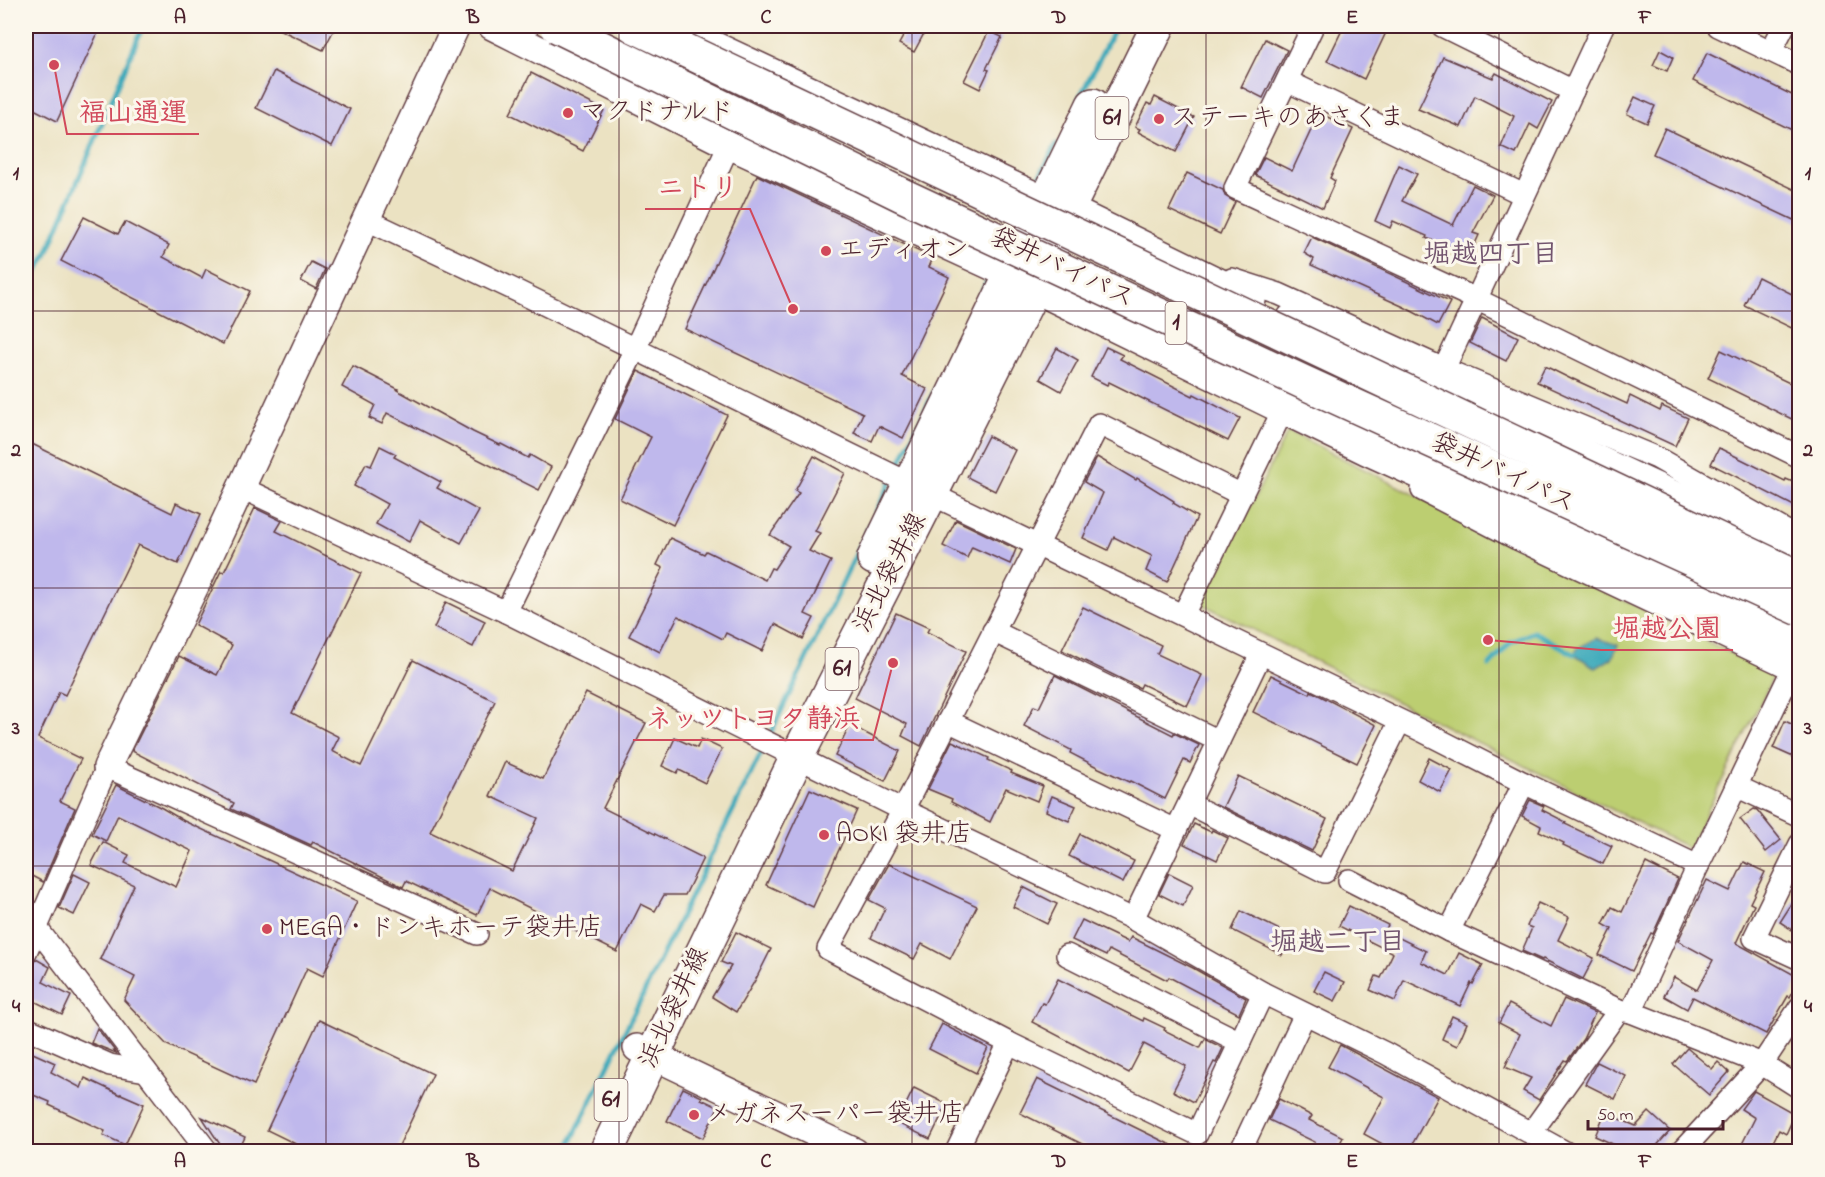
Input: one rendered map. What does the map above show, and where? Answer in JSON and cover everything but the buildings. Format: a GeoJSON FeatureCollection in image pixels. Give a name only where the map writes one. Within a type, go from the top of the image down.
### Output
{"type":"FeatureCollection","features":[{"type":"Feature","properties":{"kind":"main road","name":"袋井バイパス"},"geometry":{"type":"LineString","coordinates":[[557,26],[966,224],[1305,383],[1800,609]]}},
{"type":"Feature","properties":{"kind":"main road","name":"袋井バイパス"},"geometry":{"type":"LineString","coordinates":[[634,26],[1800,578]]}},
{"type":"Feature","properties":{"kind":"main road","name":"浜北袋井線"},"geometry":{"type":"LineString","coordinates":[[606,1152],[645,1051],[788,752],[921,489],[1023,280],[1133,26]]}},
{"type":"Feature","properties":{"kind":"main road","name":"浜北袋井線"},"geometry":{"type":"LineString","coordinates":[[1057,206],[1158,26]]}},
{"type":"Feature","properties":{"kind":"main road"},"geometry":{"type":"LineString","coordinates":[[1057,206],[1244,297],[1800,556]]}},
{"type":"Feature","properties":{"kind":"main road"},"geometry":{"type":"LineString","coordinates":[[1023,280],[1366,448],[1501,509],[1798,660]]}},
{"type":"Feature","properties":{"kind":"main road","name":"浜北袋井線"},"geometry":{"type":"LineString","coordinates":[[586,1152],[645,1051]]}},
{"type":"Feature","properties":{"kind":"street"},"geometry":{"type":"LineString","coordinates":[[26,952],[31,922],[198,580],[456,26]]}},
{"type":"Feature","properties":{"kind":"street"},"geometry":{"type":"LineString","coordinates":[[492,26],[729,145],[1023,280]]}},
{"type":"Feature","properties":{"kind":"street"},"geometry":{"type":"LineString","coordinates":[[673,26],[1057,206]]}},
{"type":"Feature","properties":{"kind":"street"},"geometry":{"type":"LineString","coordinates":[[1313,26],[1236,188],[1476,299],[1800,457]]}},
{"type":"Feature","properties":{"kind":"street"},"geometry":{"type":"LineString","coordinates":[[1442,26],[1573,91]]}},
{"type":"Feature","properties":{"kind":"street"},"geometry":{"type":"LineString","coordinates":[[1444,369],[1603,26]]}},
{"type":"Feature","properties":{"kind":"street"},"geometry":{"type":"LineString","coordinates":[[1718,26],[1800,65]]}},
{"type":"Feature","properties":{"kind":"street"},"geometry":{"type":"LineString","coordinates":[[1772,51],[1784,26]]}},
{"type":"Feature","properties":{"kind":"street"},"geometry":{"type":"LineString","coordinates":[[1287,81],[1524,195]]}},
{"type":"Feature","properties":{"kind":"street"},"geometry":{"type":"LineString","coordinates":[[506,612],[635,349],[729,145]]}},
{"type":"Feature","properties":{"kind":"street"},"geometry":{"type":"LineString","coordinates":[[365,219],[1698,866]]}},
{"type":"Feature","properties":{"kind":"street"},"geometry":{"type":"LineString","coordinates":[[1163,257],[1279,294],[1444,369],[1657,458],[1800,538]]}},
{"type":"Feature","properties":{"kind":"street"},"geometry":{"type":"LineString","coordinates":[[1226,378],[1280,416],[1517,539],[1798,660],[1625,1011],[1531,1133]]}},
{"type":"Feature","properties":{"kind":"street"},"geometry":{"type":"LineString","coordinates":[[1184,615],[1280,416]]}},
{"type":"Feature","properties":{"kind":"street"},"geometry":{"type":"LineString","coordinates":[[1242,495],[1099,424],[903,810],[828,949],[1009,1043],[1197,1134],[1263,993]]}},
{"type":"Feature","properties":{"kind":"street"},"geometry":{"type":"LineString","coordinates":[[240,487],[506,612],[903,810],[1132,919],[1263,993],[1385,1053],[1565,1152]]}},
{"type":"Feature","properties":{"kind":"street"},"geometry":{"type":"LineString","coordinates":[[993,631],[1219,741]]}},
{"type":"Feature","properties":{"kind":"street"},"geometry":{"type":"LineString","coordinates":[[1132,919],[1261,654]]}},
{"type":"Feature","properties":{"kind":"street"},"geometry":{"type":"LineString","coordinates":[[948,721],[1176,830]]}},
{"type":"Feature","properties":{"kind":"street"},"geometry":{"type":"LineString","coordinates":[[1189,804],[1325,872],[1400,721]]}},
{"type":"Feature","properties":{"kind":"street"},"geometry":{"type":"LineString","coordinates":[[107,767],[477,934]]}},
{"type":"Feature","properties":{"kind":"street"},"geometry":{"type":"LineString","coordinates":[[1449,931],[1524,783]]}},
{"type":"Feature","properties":{"kind":"street"},"geometry":{"type":"LineString","coordinates":[[1736,786],[1800,816]]}},
{"type":"Feature","properties":{"kind":"street"},"geometry":{"type":"LineString","coordinates":[[1800,844],[1755,938],[1800,959]]}},
{"type":"Feature","properties":{"kind":"street"},"geometry":{"type":"LineString","coordinates":[[1349,880],[1449,931],[1625,1011],[1762,1064],[1800,1088]]}},
{"type":"Feature","properties":{"kind":"street"},"geometry":{"type":"LineString","coordinates":[[31,922],[208,1152]]}},
{"type":"Feature","properties":{"kind":"street"},"geometry":{"type":"LineString","coordinates":[[1066,955],[1240,1042]]}},
{"type":"Feature","properties":{"kind":"street"},"geometry":{"type":"LineString","coordinates":[[1681,1152],[1762,1064],[1800,1006]]}},
{"type":"Feature","properties":{"kind":"street"},"geometry":{"type":"LineString","coordinates":[[1244,1150],[1305,1014]]}},
{"type":"Feature","properties":{"kind":"street"},"geometry":{"type":"LineString","coordinates":[[26,1028],[110,1065],[146,1071]]}},
{"type":"Feature","properties":{"kind":"street"},"geometry":{"type":"LineString","coordinates":[[956,1152],[1009,1043]]}},
{"type":"Feature","properties":{"kind":"street"},"geometry":{"type":"LineString","coordinates":[[645,1051],[855,1152]]}},
{"type":"Feature","properties":{"kind":"green space"},"geometry":{"type":"Polygon","coordinates":[[[1288,431],[1774,675],[1689,848],[1202,604],[1288,431]]]}},
{"type":"Feature","properties":{"kind":"water"},"geometry":{"type":"Polygon","coordinates":[[[1596,638],[1618,645],[1612,658],[1596,668],[1574,654],[1578,648],[1596,638]]]}},
{"type":"Feature","properties":{"kind":"waterway"},"geometry":{"type":"LineString","coordinates":[[26,289],[46,256],[143,26]]}},
{"type":"Feature","properties":{"kind":"waterway"},"geometry":{"type":"LineString","coordinates":[[1079,99],[1116,26]]}},
{"type":"Feature","properties":{"kind":"waterway"},"geometry":{"type":"LineString","coordinates":[[1034,187],[1056,145]]}},
{"type":"Feature","properties":{"kind":"waterway"},"geometry":{"type":"LineString","coordinates":[[896,471],[991,273]]}},
{"type":"Feature","properties":{"kind":"waterway"},"geometry":{"type":"LineString","coordinates":[[768,739],[892,479]]}},
{"type":"Feature","properties":{"kind":"waterway"},"geometry":{"type":"LineString","coordinates":[[1489,666],[1511,642],[1534,632],[1574,654]]}},
{"type":"Feature","properties":{"kind":"waterway"},"geometry":{"type":"LineString","coordinates":[[566,1152],[764,747]]}},
{"type":"Feature","properties":{"kind":"place","name":"福山通運"},"geometry":{"type":"Point","coordinates":[54,65]}},
{"type":"Feature","properties":{"kind":"place","name":"マクドナルド"},"geometry":{"type":"Point","coordinates":[568,113]}},
{"type":"Feature","properties":{"kind":"place","name":"ステーキのあさくま"},"geometry":{"type":"Point","coordinates":[1159,119]}},
{"type":"Feature","properties":{"kind":"place","name":"エディオン"},"geometry":{"type":"Point","coordinates":[826,251]}},
{"type":"Feature","properties":{"kind":"place","name":"ニトリ"},"geometry":{"type":"Point","coordinates":[793,309]}},
{"type":"Feature","properties":{"kind":"place","name":"堀越公園"},"geometry":{"type":"Point","coordinates":[1488,640]}},
{"type":"Feature","properties":{"kind":"place","name":"ネッツトヨタ静浜"},"geometry":{"type":"Point","coordinates":[893,663]}},
{"type":"Feature","properties":{"kind":"place","name":"AOKI 袋井店"},"geometry":{"type":"Point","coordinates":[824,835]}},
{"type":"Feature","properties":{"kind":"place","name":"MEGA・ドンキホーテ袋井店"},"geometry":{"type":"Point","coordinates":[267,929]}},
{"type":"Feature","properties":{"kind":"place","name":"メガネスーパー袋井店"},"geometry":{"type":"Point","coordinates":[694,1115]}},
{"type":"Feature","properties":{"kind":"district","name":"堀越四丁目"},"geometry":{"type":"Point","coordinates":[1491,255]}},
{"type":"Feature","properties":{"kind":"district","name":"堀越二丁目"},"geometry":{"type":"Point","coordinates":[1338,943]}}]}
